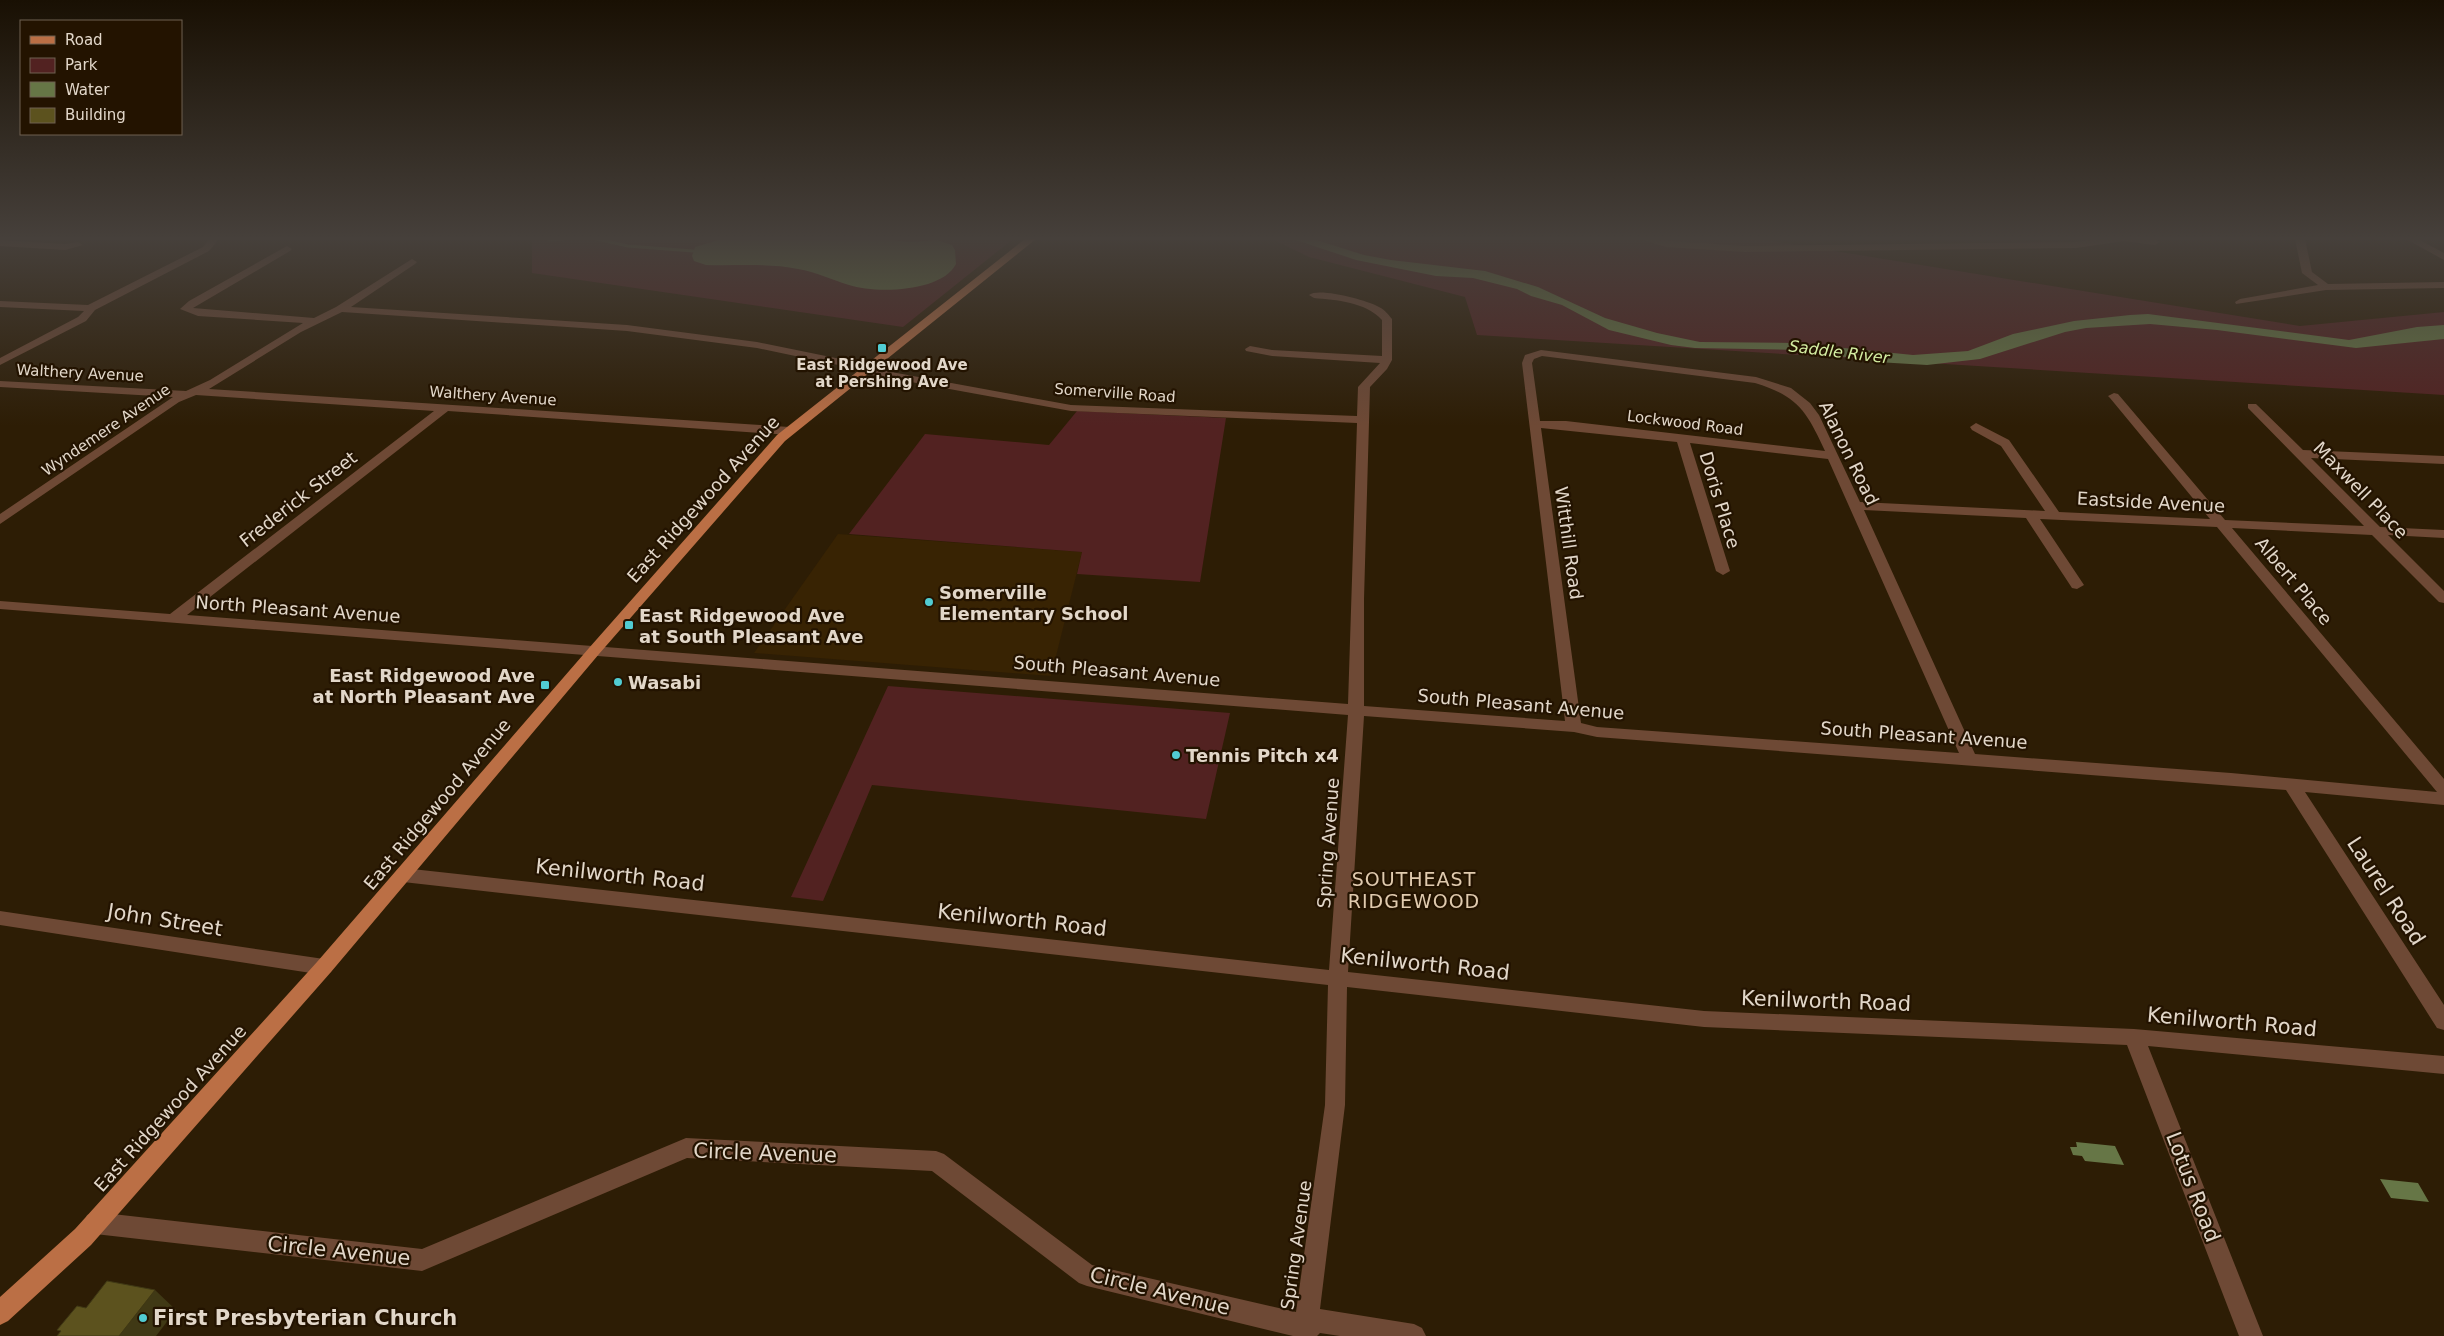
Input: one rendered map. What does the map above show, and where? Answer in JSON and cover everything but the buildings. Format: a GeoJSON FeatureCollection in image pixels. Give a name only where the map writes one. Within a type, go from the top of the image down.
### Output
{"type":"FeatureCollection","features":[{"type":"Feature","properties":{"kind":"main road","name":"East Ridgewood Avenue"},"geometry":{"type":"LineString","coordinates":[[0,1313],[83,1236],[324,967],[594,651],[781,438],[953,301]]}},
{"type":"Feature","properties":{"kind":"street"},"geometry":{"type":"LineString","coordinates":[[0,304],[90,308],[103,301]]}},
{"type":"Feature","properties":{"kind":"street"},"geometry":{"type":"LineString","coordinates":[[196,301],[186,309],[198,313],[315,321]]}},
{"type":"Feature","properties":{"kind":"street","name":"Wyndemere Avenue"},"geometry":{"type":"LineString","coordinates":[[0,520],[175,400],[214,382],[315,321],[352,301]]}},
{"type":"Feature","properties":{"kind":"street"},"geometry":{"type":"LineString","coordinates":[[1250,349],[1272,353],[1388,360],[1387,319],[1384,314],[1368,306],[1345,301]]}},
{"type":"Feature","properties":{"kind":"street"},"geometry":{"type":"LineString","coordinates":[[0,362],[82,319],[88,314],[90,308]]}},
{"type":"Feature","properties":{"kind":"street","name":"Somerville Road"},"geometry":{"type":"LineString","coordinates":[[340,309],[627,328],[757,345],[868,370],[1071,408],[1363,420]]}},
{"type":"Feature","properties":{"kind":"street","name":"Alanon Road"},"geometry":{"type":"LineString","coordinates":[[1527,363],[1529,357],[1534,354],[1549,353],[1769,383],[1794,393],[1810,407],[1969,758]]}},
{"type":"Feature","properties":{"kind":"street","name":"Spring Avenue"},"geometry":{"type":"LineString","coordinates":[[1305,1331],[1335,1104],[1338,979],[1356,711],[1364,387],[1367,381],[1388,360]]}},
{"type":"Feature","properties":{"kind":"street","name":"Witthill Road"},"geometry":{"type":"LineString","coordinates":[[1527,363],[1574,728]]}},
{"type":"Feature","properties":{"kind":"street","name":"Walthery Avenue"},"geometry":{"type":"LineString","coordinates":[[0,384],[445,408],[790,432]]}},
{"type":"Feature","properties":{"kind":"street","name":"Albert Place"},"geometry":{"type":"LineString","coordinates":[[2114,396],[2444,790]]}},
{"type":"Feature","properties":{"kind":"street","name":"Maxwell Place"},"geometry":{"type":"LineString","coordinates":[[2252,406],[2444,599]]}},
{"type":"Feature","properties":{"kind":"street","name":"Frederick Street"},"geometry":{"type":"LineString","coordinates":[[174,618],[445,408]]}},
{"type":"Feature","properties":{"kind":"street","name":"Lockwood Road"},"geometry":{"type":"LineString","coordinates":[[1534,424],[1566,425],[1833,456]]}},
{"type":"Feature","properties":{"kind":"street"},"geometry":{"type":"LineString","coordinates":[[1976,427],[2005,443],[2055,516]]}},
{"type":"Feature","properties":{"kind":"street","name":"Doris Place"},"geometry":{"type":"LineString","coordinates":[[1683,440],[1723,571]]}},
{"type":"Feature","properties":{"kind":"street"},"geometry":{"type":"LineString","coordinates":[[2301,454],[2444,460]]}},
{"type":"Feature","properties":{"kind":"street","name":"Eastside Avenue"},"geometry":{"type":"LineString","coordinates":[[1856,506],[2222,524],[2374,529],[2444,534]]}},
{"type":"Feature","properties":{"kind":"street"},"geometry":{"type":"LineString","coordinates":[[2031,515],[2077,585]]}},
{"type":"Feature","properties":{"kind":"street","name":"North Pleasant Avenue"},"geometry":{"type":"LineString","coordinates":[[0,605],[594,651]]}},
{"type":"Feature","properties":{"kind":"street","name":"South Pleasant Avenue"},"geometry":{"type":"LineString","coordinates":[[594,651],[1574,728],[1597,732],[1969,758],[2444,798]]}},
{"type":"Feature","properties":{"kind":"street","name":"Laurel Road"},"geometry":{"type":"LineString","coordinates":[[2291,784],[2444,1022]]}},
{"type":"Feature","properties":{"kind":"street","name":"Kenilworth Road"},"geometry":{"type":"LineString","coordinates":[[403,875],[1704,1020],[2134,1037],[2208,1042],[2444,1065]]}},
{"type":"Feature","properties":{"kind":"street","name":"John Street"},"geometry":{"type":"LineString","coordinates":[[0,918],[324,967]]}},
{"type":"Feature","properties":{"kind":"street","name":"Lotus Road"},"geometry":{"type":"LineString","coordinates":[[2134,1037],[2251,1336]]}},
{"type":"Feature","properties":{"kind":"street","name":"Circle Avenue"},"geometry":{"type":"LineString","coordinates":[[94,1223],[422,1260],[686,1148],[936,1161],[1087,1275],[1305,1331],[1320,1321],[1414,1336]]}},
{"type":"Feature","properties":{"kind":"shaded area","name":"Somerville Elementary School"},"geometry":{"type":"Polygon","coordinates":[[[838,534],[1082,552],[1051,676],[754,653],[838,534]]]}},
{"type":"Feature","properties":{"kind":"green space"},"geometry":{"type":"Polygon","coordinates":[[[727,301],[935,301],[903,327],[727,301]]]}},
{"type":"Feature","properties":{"kind":"green space"},"geometry":{"type":"Polygon","coordinates":[[[1466,301],[2147,301],[2300,326],[2444,312],[2444,395],[1477,335],[1466,301]]]}},
{"type":"Feature","properties":{"kind":"green space"},"geometry":{"type":"Polygon","coordinates":[[[1077,411],[1226,418],[1200,582],[1077,574],[1082,552],[849,534],[925,434],[1049,445],[1077,411]]]}},
{"type":"Feature","properties":{"kind":"green space"},"geometry":{"type":"Polygon","coordinates":[[[888,686],[1230,713],[1206,819],[872,785],[823,901],[791,897],[888,686]]]}},
{"type":"Feature","properties":{"kind":"water","name":"Saddle River"},"geometry":{"type":"Polygon","coordinates":[[[1549,301],[1569,301],[1605,318],[1657,333],[1700,342],[1795,343],[1913,355],[1968,351],[2013,334],[2074,321],[2148,314],[2349,340],[2417,327],[2444,325],[2444,339],[2356,348],[2217,330],[2150,324],[2086,328],[2065,332],[1980,359],[1927,365],[1877,362],[1801,350],[1695,348],[1671,345],[1609,330],[1562,305],[1549,301]]]}},
{"type":"Feature","properties":{"kind":"water"},"geometry":{"type":"Polygon","coordinates":[[[2076,1142],[2115,1146],[2124,1165],[2085,1161],[2082,1156],[2073,1155],[2070,1147],[2077,1147],[2076,1142]]]}},
{"type":"Feature","properties":{"kind":"water"},"geometry":{"type":"Polygon","coordinates":[[[2380,1179],[2418,1183],[2429,1202],[2391,1198],[2380,1179]]]}},
{"type":"Feature","properties":{"kind":"place","name":"East Ridgewood Ave at Pershing Ave"},"geometry":{"type":"Point","coordinates":[882,348]}},
{"type":"Feature","properties":{"kind":"place","name":"Somerville Elementary School"},"geometry":{"type":"Point","coordinates":[929,602]}},
{"type":"Feature","properties":{"kind":"place","name":"East Ridgewood Ave at South Pleasant Ave"},"geometry":{"type":"Point","coordinates":[629,625]}},
{"type":"Feature","properties":{"kind":"place","name":"Wasabi"},"geometry":{"type":"Point","coordinates":[618,682]}},
{"type":"Feature","properties":{"kind":"place","name":"East Ridgewood Ave at North Pleasant Ave"},"geometry":{"type":"Point","coordinates":[545,685]}},
{"type":"Feature","properties":{"kind":"place","name":"Tennis Pitch x4"},"geometry":{"type":"Point","coordinates":[1176,755]}},
{"type":"Feature","properties":{"kind":"place","name":"First Presbyterian Church"},"geometry":{"type":"Point","coordinates":[143,1318]}},
{"type":"Feature","properties":{"kind":"district","name":"SOUTHEAST RIDGEWOOD"},"geometry":{"type":"Point","coordinates":[1414,890]}}]}
